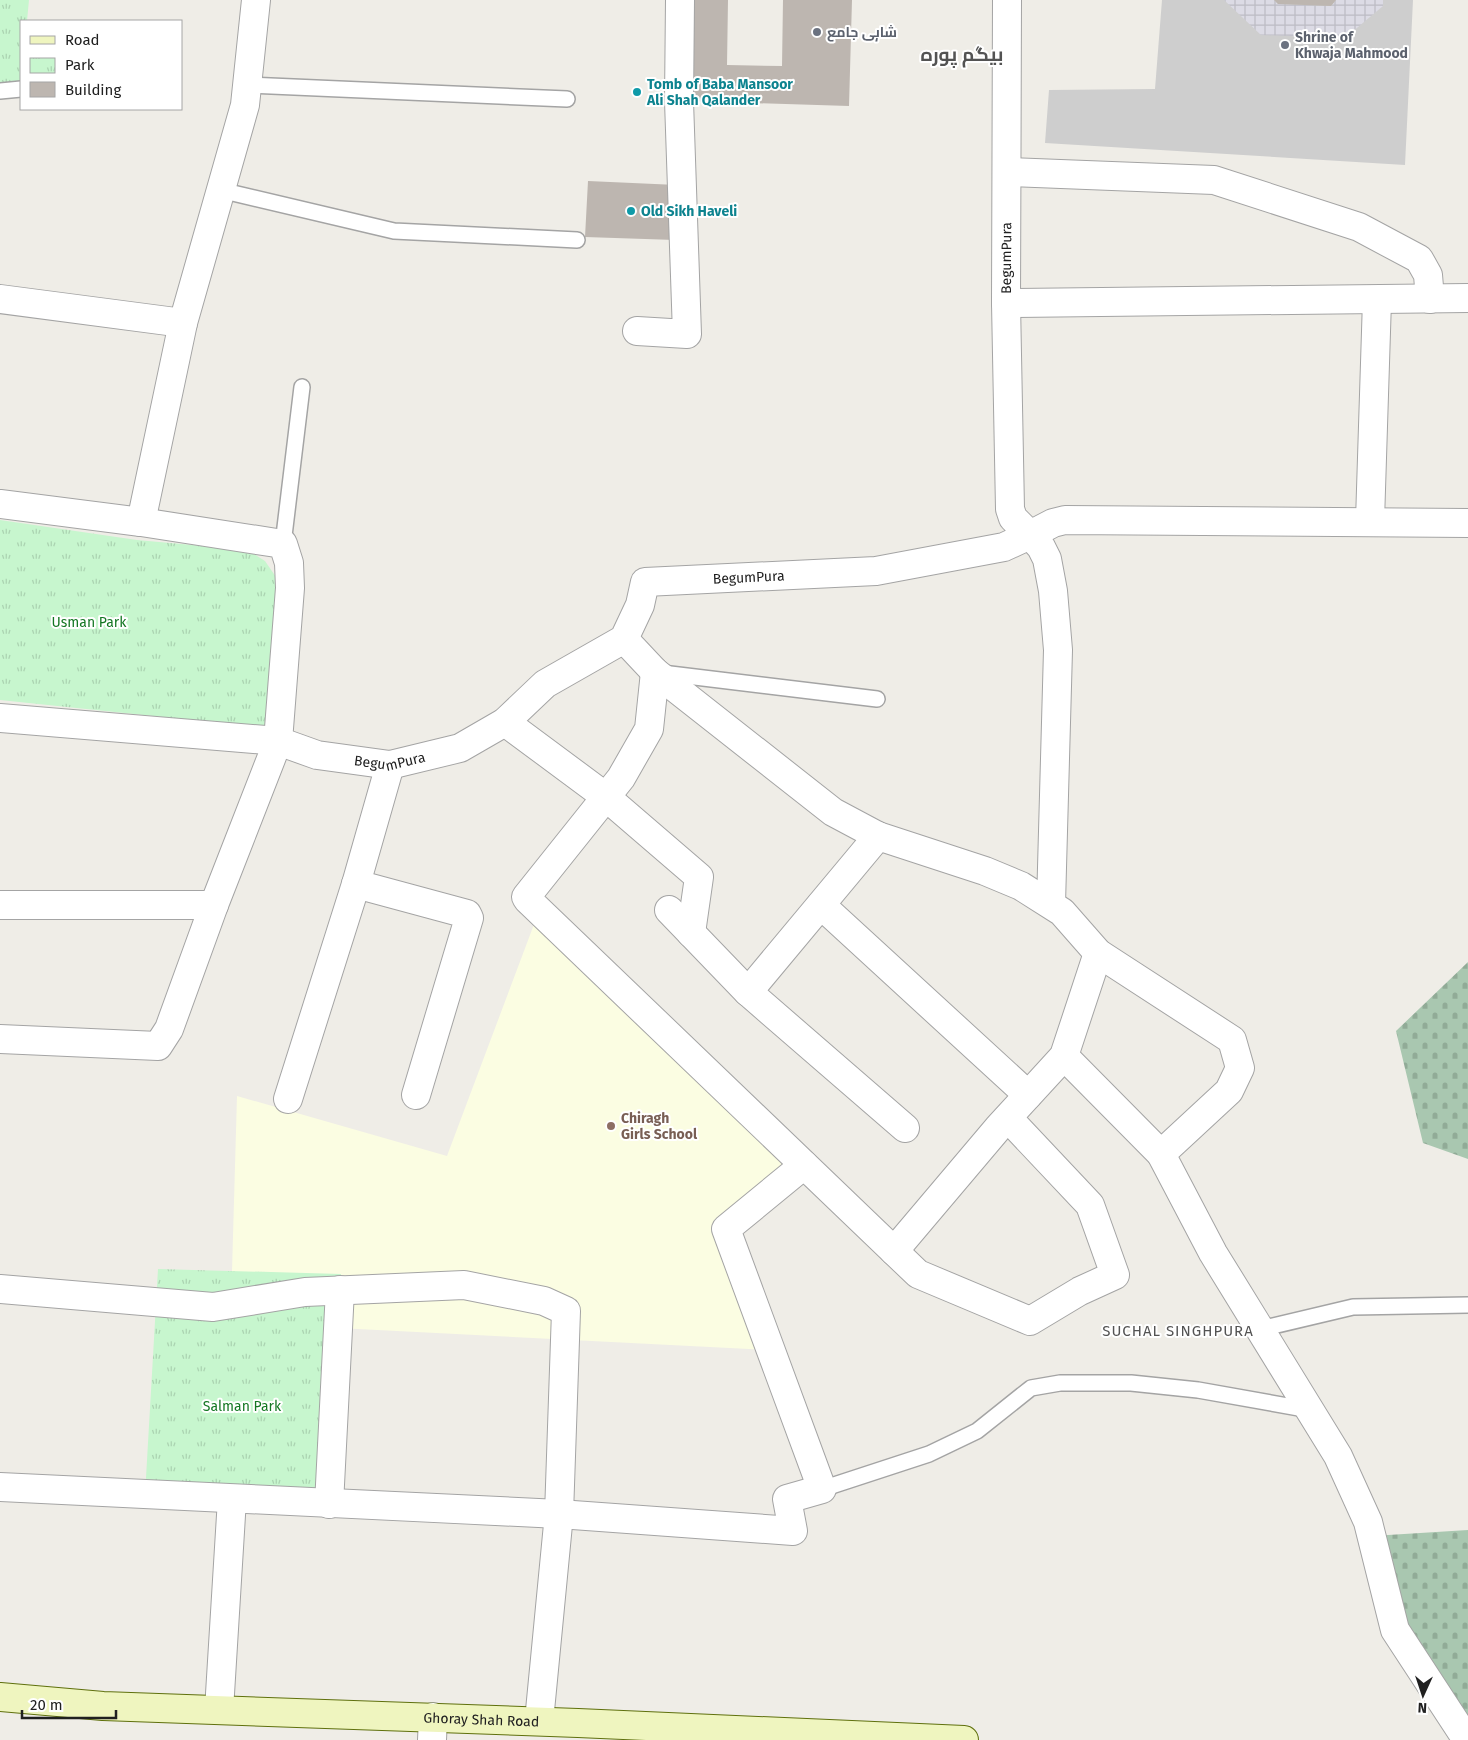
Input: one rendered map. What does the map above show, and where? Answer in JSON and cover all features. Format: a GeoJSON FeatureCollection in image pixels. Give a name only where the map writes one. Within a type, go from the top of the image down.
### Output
{"type":"FeatureCollection","features":[{"type":"Feature","properties":{"kind":"main road","name":"Ghoray Shah Road"},"geometry":{"type":"LineString","coordinates":[[0,1697],[103,1706],[219,1710],[433,1729],[539,1721],[578,1731],[964,1740]]}},
{"type":"Feature","properties":{"kind":"street"},"geometry":{"type":"LineString","coordinates":[[141,522],[183,323],[244,106],[256,0]]}},
{"type":"Feature","properties":{"kind":"street"},"geometry":{"type":"LineString","coordinates":[[637,331],[687,334],[679,101],[680,0]]}},
{"type":"Feature","properties":{"kind":"street","name":"BegumPura"},"geometry":{"type":"LineString","coordinates":[[0,718],[278,741],[317,755],[390,765],[460,748],[505,722],[545,684],[624,639],[640,605],[645,582],[876,571],[997,548],[1030,535],[1013,518],[1010,509],[1006,303],[1008,172],[1007,0]]}},
{"type":"Feature","properties":{"kind":"street"},"geometry":{"type":"LineString","coordinates":[[1008,172],[1214,180],[1360,227],[1419,259],[1428,275],[1430,298]]}},
{"type":"Feature","properties":{"kind":"street"},"geometry":{"type":"LineString","coordinates":[[1006,303],[1468,298]]}},
{"type":"Feature","properties":{"kind":"street"},"geometry":{"type":"LineString","coordinates":[[0,299],[183,323]]}},
{"type":"Feature","properties":{"kind":"street"},"geometry":{"type":"LineString","coordinates":[[1370,520],[1377,300]]}},
{"type":"Feature","properties":{"kind":"street"},"geometry":{"type":"LineString","coordinates":[[0,504],[141,522],[283,544],[289,563],[290,588],[278,741],[214,904],[169,1030],[158,1046],[0,1039]]}},
{"type":"Feature","properties":{"kind":"street"},"geometry":{"type":"LineString","coordinates":[[1051,904],[1058,650],[1053,591],[1047,559],[1041,547],[1030,535],[1065,520],[1370,520],[1468,522]]}},
{"type":"Feature","properties":{"kind":"street"},"geometry":{"type":"LineString","coordinates":[[624,639],[655,672],[833,812],[878,836],[985,871],[1021,886],[1062,912],[1098,954],[1232,1040],[1240,1068],[1229,1091],[1161,1154]]}},
{"type":"Feature","properties":{"kind":"street"},"geometry":{"type":"LineString","coordinates":[[655,672],[649,729],[621,778],[526,898],[918,1274],[1030,1321],[1080,1291],[1115,1275],[1090,1205],[1008,1118]]}},
{"type":"Feature","properties":{"kind":"street"},"geometry":{"type":"LineString","coordinates":[[505,722],[606,797],[699,877],[691,933]]}},
{"type":"Feature","properties":{"kind":"street"},"geometry":{"type":"LineString","coordinates":[[288,1099],[356,884],[390,765]]}},
{"type":"Feature","properties":{"kind":"street"},"geometry":{"type":"LineString","coordinates":[[748,992],[878,836]]}},
{"type":"Feature","properties":{"kind":"street"},"geometry":{"type":"LineString","coordinates":[[356,884],[467,914],[469,918],[416,1095]]}},
{"type":"Feature","properties":{"kind":"street"},"geometry":{"type":"LineString","coordinates":[[0,905],[214,904]]}},
{"type":"Feature","properties":{"kind":"street"},"geometry":{"type":"LineString","coordinates":[[821,905],[1028,1095]]}},
{"type":"Feature","properties":{"kind":"street"},"geometry":{"type":"LineString","coordinates":[[669,910],[748,992],[905,1128]]}},
{"type":"Feature","properties":{"kind":"street"},"geometry":{"type":"LineString","coordinates":[[894,1251],[1028,1095],[1064,1056],[1098,954]]}},
{"type":"Feature","properties":{"kind":"street"},"geometry":{"type":"LineString","coordinates":[[1064,1056],[1161,1154],[1213,1253],[1338,1456],[1368,1522],[1395,1630],[1467,1740]]}},
{"type":"Feature","properties":{"kind":"street"},"geometry":{"type":"LineString","coordinates":[[0,1487],[559,1514],[793,1530],[787,1499],[822,1489],[726,1230],[804,1165]]}},
{"type":"Feature","properties":{"kind":"street"},"geometry":{"type":"LineString","coordinates":[[0,1289],[214,1307],[305,1292],[464,1285],[544,1301],[566,1311],[559,1514],[539,1721]]}},
{"type":"Feature","properties":{"kind":"street"},"geometry":{"type":"LineString","coordinates":[[329,1504],[340,1290]]}},
{"type":"Feature","properties":{"kind":"street"},"geometry":{"type":"LineString","coordinates":[[219,1710],[232,1499]]}},
{"type":"Feature","properties":{"kind":"lane"},"geometry":{"type":"LineString","coordinates":[[247,85],[567,99]]}},
{"type":"Feature","properties":{"kind":"lane"},"geometry":{"type":"LineString","coordinates":[[0,91],[20,89]]}},
{"type":"Feature","properties":{"kind":"lane"},"geometry":{"type":"LineString","coordinates":[[220,190],[394,231],[577,240]]}},
{"type":"Feature","properties":{"kind":"lane"},"geometry":{"type":"LineString","coordinates":[[283,544],[302,387]]}},
{"type":"Feature","properties":{"kind":"lane"},"geometry":{"type":"LineString","coordinates":[[655,672],[877,699]]}},
{"type":"Feature","properties":{"kind":"lane"},"geometry":{"type":"LineString","coordinates":[[1260,1329],[1353,1307],[1468,1305]]}},
{"type":"Feature","properties":{"kind":"lane"},"geometry":{"type":"LineString","coordinates":[[822,1489],[929,1454],[977,1431],[1031,1388],[1060,1383],[1131,1383],[1198,1390],[1310,1410]]}},
{"type":"Feature","properties":{"kind":"shaded area","name":"Shrine of Khwaja Mahmood"},"geometry":{"type":"Polygon","coordinates":[[[1162,0],[1413,0],[1405,165],[1045,143],[1049,90],[1155,89],[1162,0]]]}},
{"type":"Feature","properties":{"kind":"shaded area"},"geometry":{"type":"Polygon","coordinates":[[[1224,0],[1274,0],[1278,4],[1331,6],[1336,0],[1383,0],[1383,6],[1345,38],[1261,35],[1224,0]]]}},
{"type":"Feature","properties":{"kind":"shaded area","name":"Chiragh Girls School"},"geometry":{"type":"Polygon","coordinates":[[[539,911],[804,1165],[726,1230],[770,1350],[338,1328],[232,1271],[237,1096],[447,1156],[539,911]]]}},
{"type":"Feature","properties":{"kind":"green space"},"geometry":{"type":"Polygon","coordinates":[[[0,0],[29,0],[27,20],[20,20],[20,83],[0,91],[0,0]]]}},
{"type":"Feature","properties":{"kind":"green space","name":"Usman Park"},"geometry":{"type":"Polygon","coordinates":[[[0,520],[137,540],[248,550],[265,561],[276,577],[278,599],[268,728],[0,700],[0,520]]]}},
{"type":"Feature","properties":{"kind":"green space"},"geometry":{"type":"Polygon","coordinates":[[[1468,962],[1468,1159],[1423,1143],[1396,1031],[1468,962]]]}},
{"type":"Feature","properties":{"kind":"green space","name":"Salman Park"},"geometry":{"type":"Polygon","coordinates":[[[158,1269],[341,1274],[329,1504],[145,1495],[158,1269]]]}},
{"type":"Feature","properties":{"kind":"green space"},"geometry":{"type":"Polygon","coordinates":[[[1468,1530],[1468,1734],[1395,1630],[1372,1536],[1468,1530]]]}},
{"type":"Feature","properties":{"kind":"building","name":"شاہی جامع"},"geometry":{"type":"Polygon","coordinates":[[[687,0],[728,0],[727,65],[782,66],[783,0],[852,0],[849,106],[686,101],[687,0]]]}},
{"type":"Feature","properties":{"kind":"building"},"geometry":{"type":"Polygon","coordinates":[[[1274,0],[1336,0],[1331,6],[1278,4],[1274,0]]]}},
{"type":"Feature","properties":{"kind":"building","name":"Old Sikh Haveli"},"geometry":{"type":"Polygon","coordinates":[[[588,181],[677,185],[675,240],[585,237],[588,181]]]}},
{"type":"Feature","properties":{"kind":"place","name":"شاہی جامع"},"geometry":{"type":"Point","coordinates":[817,32]}},
{"type":"Feature","properties":{"kind":"place","name":"Shrine of Khwaja Mahmood"},"geometry":{"type":"Point","coordinates":[1285,45]}},
{"type":"Feature","properties":{"kind":"place","name":"Tomb of Baba Mansoor Ali Shah Qalander"},"geometry":{"type":"Point","coordinates":[637,92]}},
{"type":"Feature","properties":{"kind":"place","name":"Old Sikh Haveli"},"geometry":{"type":"Point","coordinates":[631,211]}},
{"type":"Feature","properties":{"kind":"place","name":"Chiragh Girls School"},"geometry":{"type":"Point","coordinates":[611,1126]}},
{"type":"Feature","properties":{"kind":"district","name":"بیگم پورہ"},"geometry":{"type":"Point","coordinates":[962,54]}},
{"type":"Feature","properties":{"kind":"district","name":"SUCHAL SINGHPURA"},"geometry":{"type":"Point","coordinates":[1178,1331]}}]}
